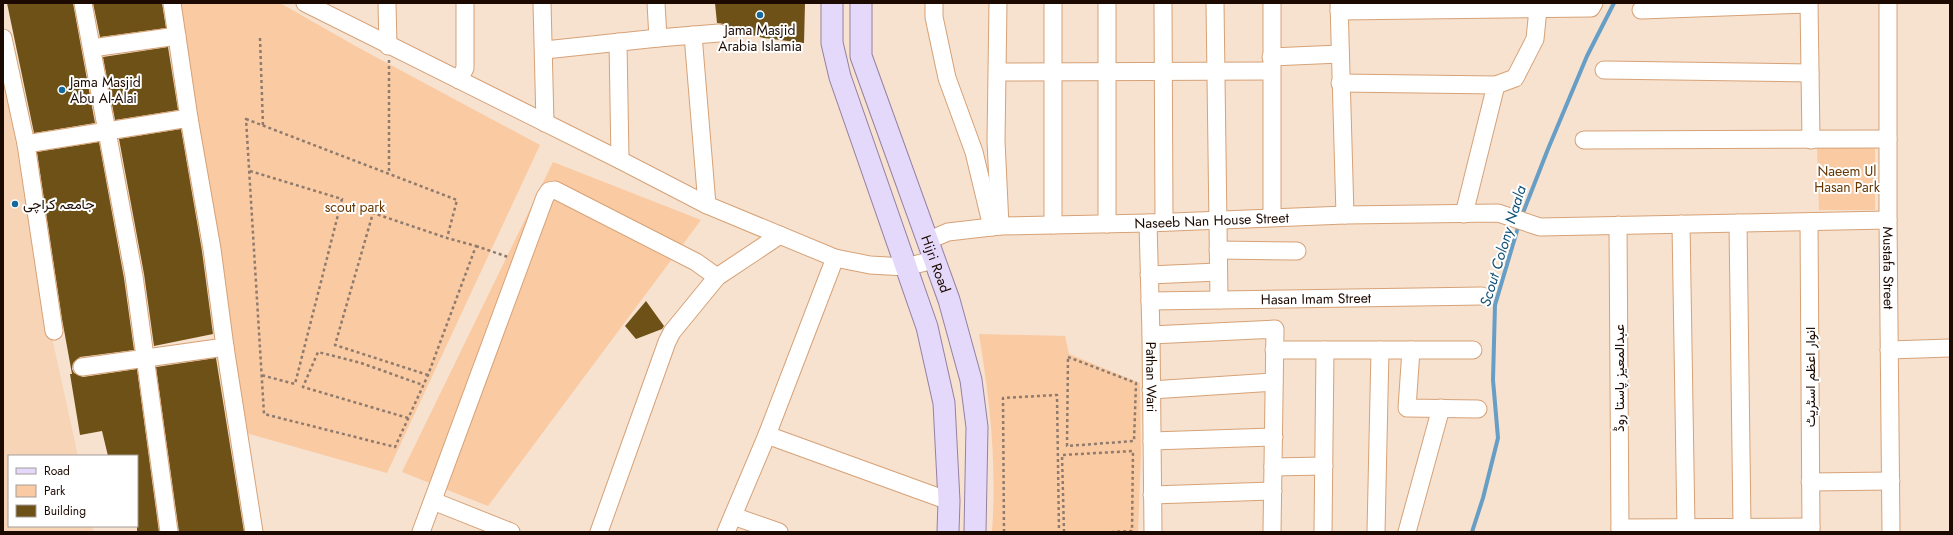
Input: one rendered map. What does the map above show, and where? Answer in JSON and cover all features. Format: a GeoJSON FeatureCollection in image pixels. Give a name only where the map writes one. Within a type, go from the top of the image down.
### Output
{"type":"FeatureCollection","features":[{"type":"Feature","properties":{"kind":"main road","name":"Hijri Road"},"geometry":{"type":"LineString","coordinates":[[832,3],[832,43],[840,77],[927,327],[944,403],[949,501],[948,532]]}},
{"type":"Feature","properties":{"kind":"main road","name":"Hijri Road"},"geometry":{"type":"LineString","coordinates":[[860,3],[861,56],[930,251],[949,300],[971,380],[977,427],[977,520],[975,532]]}},
{"type":"Feature","properties":{"kind":"street"},"geometry":{"type":"LineString","coordinates":[[83,3],[134,276],[169,532]]}},
{"type":"Feature","properties":{"kind":"street"},"geometry":{"type":"LineString","coordinates":[[172,3],[189,118],[212,249],[225,347],[254,532]]}},
{"type":"Feature","properties":{"kind":"street","name":"Naseeb Nan House Street"},"geometry":{"type":"LineString","coordinates":[[304,3],[388,46],[545,122],[706,205],[835,258],[870,265],[906,267],[930,251],[948,232],[996,227],[1148,223],[1345,215],[1498,213],[1540,226],[1888,220]]}},
{"type":"Feature","properties":{"kind":"street"},"geometry":{"type":"LineString","coordinates":[[387,3],[388,46]]}},
{"type":"Feature","properties":{"kind":"street"},"geometry":{"type":"LineString","coordinates":[[459,80],[465,68],[465,3]]}},
{"type":"Feature","properties":{"kind":"street"},"geometry":{"type":"LineString","coordinates":[[542,3],[545,50],[545,122]]}},
{"type":"Feature","properties":{"kind":"street"},"geometry":{"type":"LineString","coordinates":[[656,3],[658,38]]}},
{"type":"Feature","properties":{"kind":"street"},"geometry":{"type":"LineString","coordinates":[[934,3],[934,16],[947,78],[974,152],[996,227]]}},
{"type":"Feature","properties":{"kind":"street"},"geometry":{"type":"LineString","coordinates":[[996,227],[998,3]]}},
{"type":"Feature","properties":{"kind":"street"},"geometry":{"type":"LineString","coordinates":[[1053,225],[1054,3]]}},
{"type":"Feature","properties":{"kind":"street"},"geometry":{"type":"LineString","coordinates":[[1107,3],[1107,224]]}},
{"type":"Feature","properties":{"kind":"street"},"geometry":{"type":"LineString","coordinates":[[1163,3],[1164,222]]}},
{"type":"Feature","properties":{"kind":"street"},"geometry":{"type":"LineString","coordinates":[[1215,3],[1219,300]]}},
{"type":"Feature","properties":{"kind":"street"},"geometry":{"type":"LineString","coordinates":[[1272,3],[1272,218]]}},
{"type":"Feature","properties":{"kind":"street"},"geometry":{"type":"LineString","coordinates":[[1345,215],[1339,7],[1538,9],[1591,8],[1594,3]]}},
{"type":"Feature","properties":{"kind":"street","name":"Mustafa Street"},"geometry":{"type":"LineString","coordinates":[[1888,3],[1888,220],[1891,532]]}},
{"type":"Feature","properties":{"kind":"street"},"geometry":{"type":"LineString","coordinates":[[1641,10],[1809,4],[1811,140]]}},
{"type":"Feature","properties":{"kind":"street"},"geometry":{"type":"LineString","coordinates":[[1340,83],[1496,85],[1515,78],[1535,39],[1538,9]]}},
{"type":"Feature","properties":{"kind":"street"},"geometry":{"type":"LineString","coordinates":[[545,50],[719,33]]}},
{"type":"Feature","properties":{"kind":"street"},"geometry":{"type":"LineString","coordinates":[[693,35],[706,205]]}},
{"type":"Feature","properties":{"kind":"street"},"geometry":{"type":"LineString","coordinates":[[92,48],[177,36]]}},
{"type":"Feature","properties":{"kind":"street"},"geometry":{"type":"LineString","coordinates":[[3,38],[26,144],[54,332]]}},
{"type":"Feature","properties":{"kind":"street"},"geometry":{"type":"LineString","coordinates":[[618,42],[620,160]]}},
{"type":"Feature","properties":{"kind":"street"},"geometry":{"type":"LineString","coordinates":[[998,72],[1215,71],[1340,54]]}},
{"type":"Feature","properties":{"kind":"street"},"geometry":{"type":"LineString","coordinates":[[1604,70],[1810,73]]}},
{"type":"Feature","properties":{"kind":"street"},"geometry":{"type":"LineString","coordinates":[[1464,214],[1496,85]]}},
{"type":"Feature","properties":{"kind":"street"},"geometry":{"type":"LineString","coordinates":[[26,144],[189,118]]}},
{"type":"Feature","properties":{"kind":"street"},"geometry":{"type":"LineString","coordinates":[[1584,140],[1888,139]]}},
{"type":"Feature","properties":{"kind":"street"},"geometry":{"type":"LineString","coordinates":[[421,532],[546,194],[555,190],[696,262],[717,277]]}},
{"type":"Feature","properties":{"kind":"street","name":"انوار اعظم اسٹریٹ"},"geometry":{"type":"LineString","coordinates":[[1809,222],[1811,530]]}},
{"type":"Feature","properties":{"kind":"street","name":"Pathan Wari"},"geometry":{"type":"LineString","coordinates":[[1148,223],[1153,532]]}},
{"type":"Feature","properties":{"kind":"street"},"geometry":{"type":"LineString","coordinates":[[1738,223],[1742,527]]}},
{"type":"Feature","properties":{"kind":"street"},"geometry":{"type":"LineString","coordinates":[[1681,224],[1686,528]]}},
{"type":"Feature","properties":{"kind":"street","name":"عبدالمعیز پاستا روڈ"},"geometry":{"type":"LineString","coordinates":[[1618,225],[1620,530]]}},
{"type":"Feature","properties":{"kind":"street"},"geometry":{"type":"LineString","coordinates":[[599,532],[667,342],[672,332],[717,277],[780,235]]}},
{"type":"Feature","properties":{"kind":"street"},"geometry":{"type":"LineString","coordinates":[[1218,250],[1297,251]]}},
{"type":"Feature","properties":{"kind":"street"},"geometry":{"type":"LineString","coordinates":[[726,532],[767,436],[835,258]]}},
{"type":"Feature","properties":{"kind":"street"},"geometry":{"type":"LineString","coordinates":[[1149,275],[1218,272]]}},
{"type":"Feature","properties":{"kind":"street","name":"Hasan Imam Street"},"geometry":{"type":"LineString","coordinates":[[1150,301],[1482,296]]}},
{"type":"Feature","properties":{"kind":"street"},"geometry":{"type":"LineString","coordinates":[[1151,335],[1275,328],[1272,532]]}},
{"type":"Feature","properties":{"kind":"street"},"geometry":{"type":"LineString","coordinates":[[82,367],[225,347]]}},
{"type":"Feature","properties":{"kind":"street"},"geometry":{"type":"LineString","coordinates":[[1889,350],[1950,348]]}},
{"type":"Feature","properties":{"kind":"street"},"geometry":{"type":"LineString","coordinates":[[1274,350],[1473,350]]}},
{"type":"Feature","properties":{"kind":"street"},"geometry":{"type":"LineString","coordinates":[[1323,532],[1325,350]]}},
{"type":"Feature","properties":{"kind":"street"},"geometry":{"type":"LineString","coordinates":[[1376,532],[1380,350]]}},
{"type":"Feature","properties":{"kind":"street"},"geometry":{"type":"LineString","coordinates":[[1411,350],[1407,408],[1478,408]]}},
{"type":"Feature","properties":{"kind":"street"},"geometry":{"type":"LineString","coordinates":[[1151,390],[1274,382]]}},
{"type":"Feature","properties":{"kind":"street"},"geometry":{"type":"LineString","coordinates":[[1407,532],[1441,408]]}},
{"type":"Feature","properties":{"kind":"street"},"geometry":{"type":"LineString","coordinates":[[767,436],[949,501]]}},
{"type":"Feature","properties":{"kind":"street"},"geometry":{"type":"LineString","coordinates":[[1152,441],[1274,437]]}},
{"type":"Feature","properties":{"kind":"street"},"geometry":{"type":"LineString","coordinates":[[1273,467],[1324,466]]}},
{"type":"Feature","properties":{"kind":"street"},"geometry":{"type":"LineString","coordinates":[[1810,482],[1891,481]]}},
{"type":"Feature","properties":{"kind":"street"},"geometry":{"type":"LineString","coordinates":[[1152,495],[1273,491]]}},
{"type":"Feature","properties":{"kind":"street"},"geometry":{"type":"LineString","coordinates":[[433,501],[511,532]]}},
{"type":"Feature","properties":{"kind":"street"},"geometry":{"type":"LineString","coordinates":[[733,516],[779,532]]}},
{"type":"Feature","properties":{"kind":"street"},"geometry":{"type":"LineString","coordinates":[[1620,530],[1742,527],[1811,530]]}},
{"type":"Feature","properties":{"kind":"path"},"geometry":{"type":"LineString","coordinates":[[260,38],[264,126]]}},
{"type":"Feature","properties":{"kind":"path"},"geometry":{"type":"LineString","coordinates":[[388,46],[389,174]]}},
{"type":"Feature","properties":{"kind":"path"},"geometry":{"type":"LineString","coordinates":[[447,238],[457,200],[246,119],[264,414],[395,447],[428,374],[476,246]]}},
{"type":"Feature","properties":{"kind":"path"},"geometry":{"type":"LineString","coordinates":[[250,171],[342,199],[295,384],[261,375]]}},
{"type":"Feature","properties":{"kind":"path"},"geometry":{"type":"LineString","coordinates":[[428,374],[335,345],[373,213],[521,261]]}},
{"type":"Feature","properties":{"kind":"path"},"geometry":{"type":"LineString","coordinates":[[408,418],[303,387],[318,352],[361,363],[423,385]]}},
{"type":"Feature","properties":{"kind":"path"},"geometry":{"type":"LineString","coordinates":[[1068,357],[1136,383],[1134,441],[1067,446],[1068,357]]}},
{"type":"Feature","properties":{"kind":"path"},"geometry":{"type":"LineString","coordinates":[[1004,532],[1003,398],[1057,395],[1059,532]]}},
{"type":"Feature","properties":{"kind":"path"},"geometry":{"type":"LineString","coordinates":[[1064,532],[1062,455],[1133,451],[1132,531],[1112,532]]}},
{"type":"Feature","properties":{"kind":"shaded area","name":"جامعہ کراچی"},"geometry":{"type":"Polygon","coordinates":[[[3,75],[51,333],[78,455],[8,455],[8,527],[92,527],[94,532],[3,532],[3,75]]]}},
{"type":"Feature","properties":{"kind":"green space","name":"scout park"},"geometry":{"type":"Polygon","coordinates":[[[181,3],[280,3],[359,48],[540,145],[387,473],[246,433],[181,3]]]}},
{"type":"Feature","properties":{"kind":"green space","name":"Naeem Ul Hasan Park"},"geometry":{"type":"Polygon","coordinates":[[[1817,148],[1875,148],[1875,210],[1819,210],[1817,148]]]}},
{"type":"Feature","properties":{"kind":"green space"},"geometry":{"type":"Polygon","coordinates":[[[553,162],[701,220],[488,506],[402,472],[553,162]]]}},
{"type":"Feature","properties":{"kind":"green space"},"geometry":{"type":"Polygon","coordinates":[[[979,334],[1065,336],[1069,354],[1140,383],[1141,454],[1138,532],[992,532],[994,482],[992,433],[979,334]]]}},
{"type":"Feature","properties":{"kind":"building"},"geometry":{"type":"Polygon","coordinates":[[[7,3],[73,3],[95,123],[34,133],[7,3]]]}},
{"type":"Feature","properties":{"kind":"building"},"geometry":{"type":"Polygon","coordinates":[[[93,3],[162,3],[166,28],[100,37],[93,3]]]}},
{"type":"Feature","properties":{"kind":"building","name":"Jama Masjid Arabia Islamia"},"geometry":{"type":"Polygon","coordinates":[[[715,3],[805,3],[804,43],[764,38],[728,29],[724,24],[717,23],[715,3]]]}},
{"type":"Feature","properties":{"kind":"building"},"geometry":{"type":"Polygon","coordinates":[[[168,47],[178,110],[115,120],[103,57],[168,47]]]}},
{"type":"Feature","properties":{"kind":"building"},"geometry":{"type":"Polygon","coordinates":[[[181,129],[202,251],[213,334],[154,346],[144,274],[119,139],[181,129]]]}},
{"type":"Feature","properties":{"kind":"building"},"geometry":{"type":"Polygon","coordinates":[[[99,142],[124,278],[134,350],[80,357],[73,363],[72,369],[74,373],[83,377],[137,369],[159,532],[137,532],[138,455],[108,455],[102,431],[80,435],[70,374],[72,374],[62,319],[37,152],[99,142]]]}},
{"type":"Feature","properties":{"kind":"building"},"geometry":{"type":"Polygon","coordinates":[[[646,301],[664,326],[662,329],[636,339],[625,326],[646,301]]]}},
{"type":"Feature","properties":{"kind":"building"},"geometry":{"type":"Polygon","coordinates":[[[216,358],[244,532],[179,532],[156,367],[216,358]]]}},
{"type":"Feature","properties":{"kind":"waterway","name":"Scout Colony Naala"},"geometry":{"type":"LineString","coordinates":[[1521,218],[1587,56],[1614,3]]}},
{"type":"Feature","properties":{"kind":"waterway","name":"Scout Colony Naala"},"geometry":{"type":"LineString","coordinates":[[1472,532],[1483,498],[1498,438],[1493,380],[1495,305],[1519,224]]}},
{"type":"Feature","properties":{"kind":"place","name":"Jama Masjid Arabia Islamia"},"geometry":{"type":"Point","coordinates":[760,15]}},
{"type":"Feature","properties":{"kind":"place","name":"Jama Masjid Abu Al-Alai"},"geometry":{"type":"Point","coordinates":[62,90]}},
{"type":"Feature","properties":{"kind":"place","name":"جامعہ کراچی"},"geometry":{"type":"Point","coordinates":[15,204]}}]}
